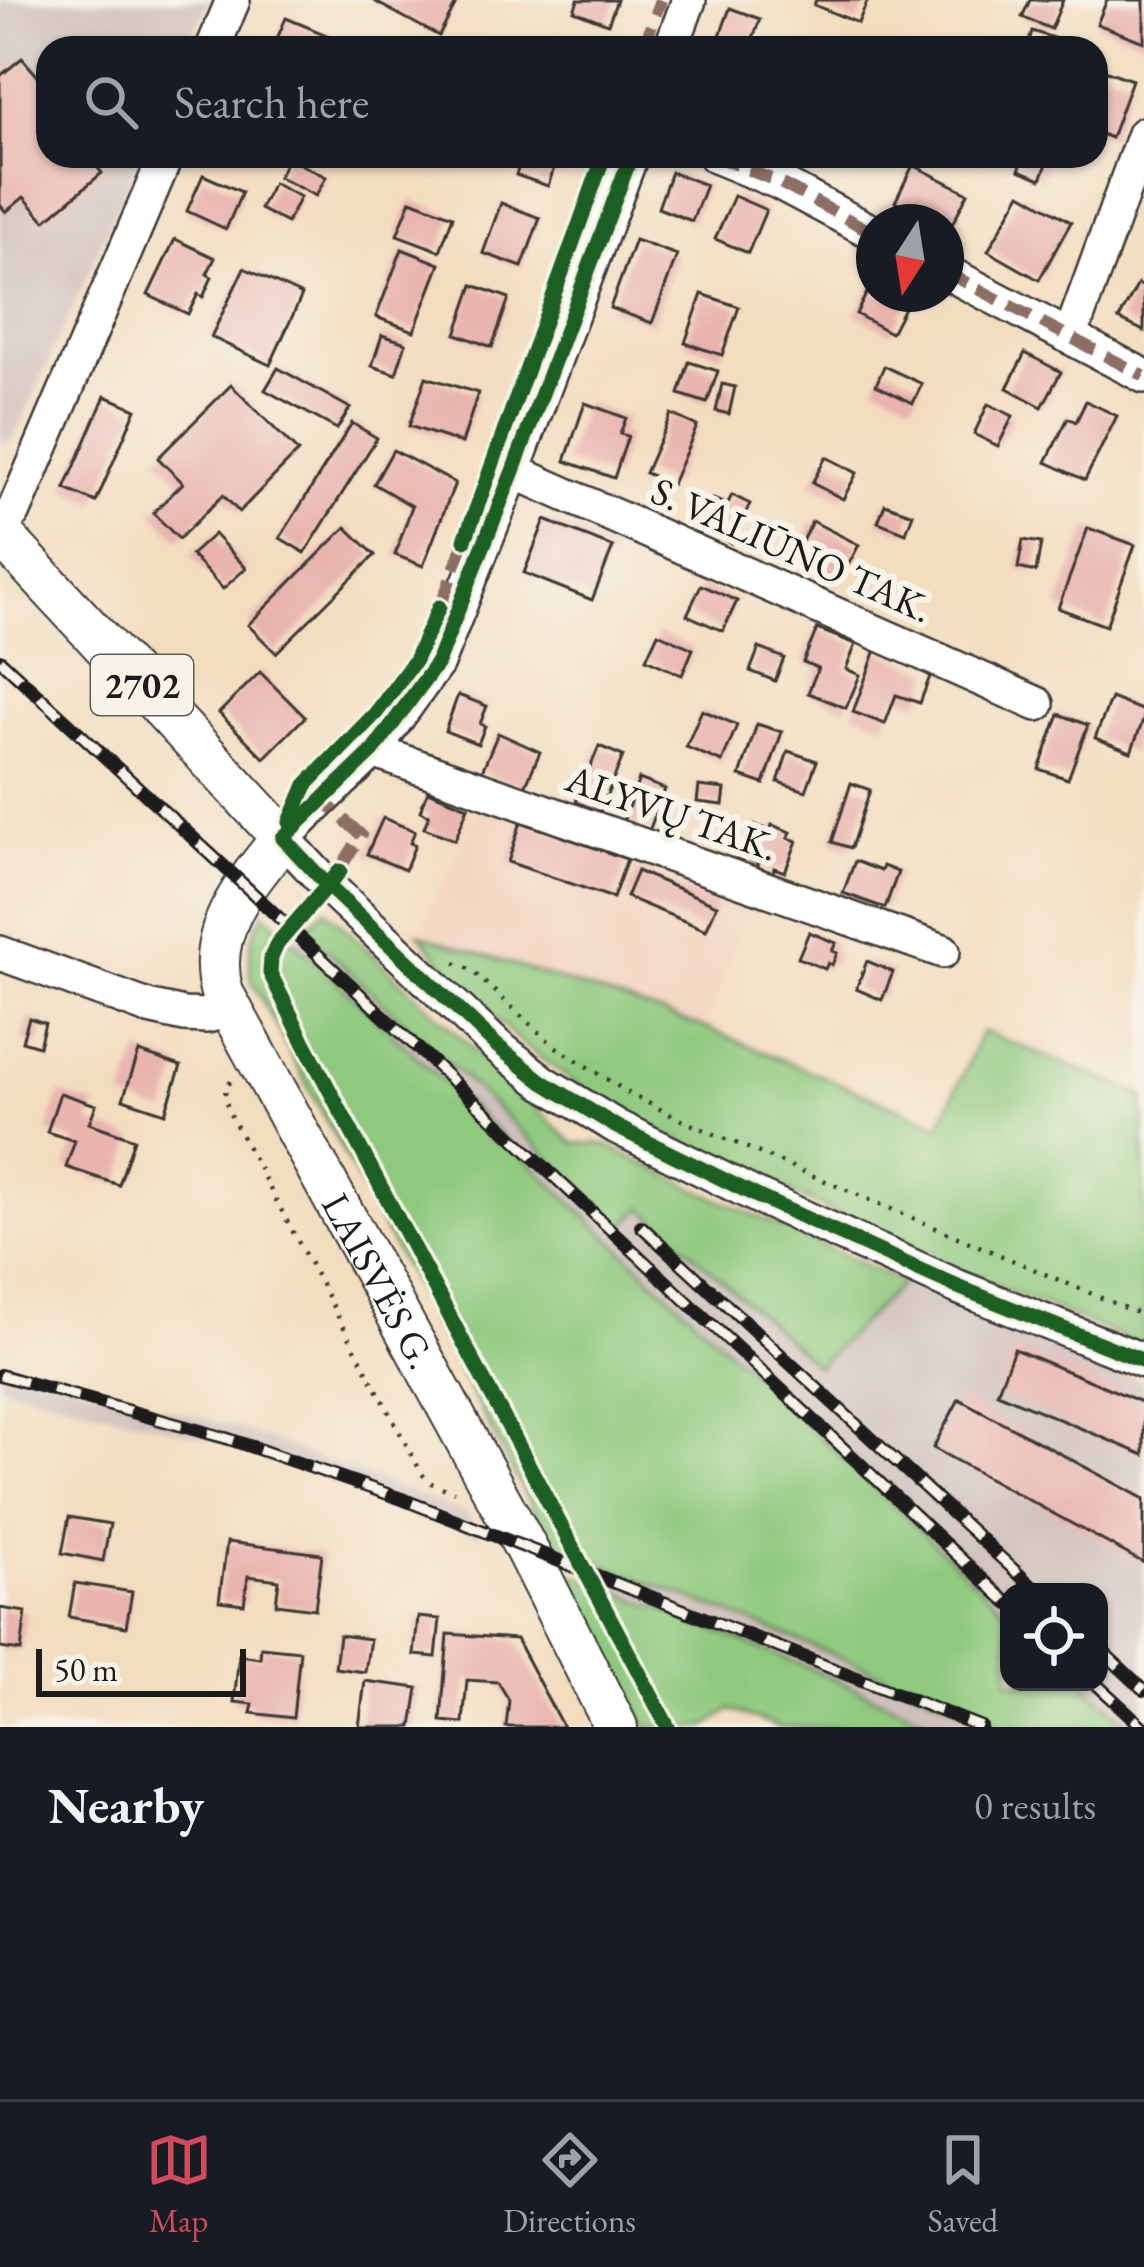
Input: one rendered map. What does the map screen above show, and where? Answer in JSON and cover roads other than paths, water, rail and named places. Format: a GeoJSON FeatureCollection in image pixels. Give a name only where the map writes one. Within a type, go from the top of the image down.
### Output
{"type":"FeatureCollection","features":[{"type":"Feature","properties":{"kind":"main road","name":"2702"},"geometry":{"type":"LineString","coordinates":[[0,532],[283,838]]}},
{"type":"Feature","properties":{"kind":"main road","name":"LAISVĖS G."},"geometry":{"type":"LineString","coordinates":[[283,838],[244,885],[228,916],[216,976],[230,1011],[524,1545],[616,1727]]}},
{"type":"Feature","properties":{"kind":"street"},"geometry":{"type":"LineString","coordinates":[[218,36],[233,0]]}},
{"type":"Feature","properties":{"kind":"street"},"geometry":{"type":"LineString","coordinates":[[676,36],[689,0]]}},
{"type":"Feature","properties":{"kind":"street"},"geometry":{"type":"LineString","coordinates":[[1070,338],[1144,134]]}},
{"type":"Feature","properties":{"kind":"street"},"geometry":{"type":"LineString","coordinates":[[0,523],[13,513],[161,168]]}},
{"type":"Feature","properties":{"kind":"street"},"geometry":{"type":"LineString","coordinates":[[627,168],[437,663],[374,752],[283,838],[496,1045],[543,1082],[760,1198],[918,1269],[1144,1361]]}},
{"type":"Feature","properties":{"kind":"street"},"geometry":{"type":"LineString","coordinates":[[744,168],[856,223]]}},
{"type":"Feature","properties":{"kind":"street"},"geometry":{"type":"LineString","coordinates":[[964,282],[1144,376]]}},
{"type":"Feature","properties":{"kind":"street","name":"S. VALIŪNO TAK."},"geometry":{"type":"LineString","coordinates":[[513,471],[1037,704]]}},
{"type":"Feature","properties":{"kind":"street","name":"ALYVŲ TAK."},"geometry":{"type":"LineString","coordinates":[[374,752],[943,951]]}},
{"type":"Feature","properties":{"kind":"street"},"geometry":{"type":"LineString","coordinates":[[0,953],[148,1007],[184,1016],[230,1011]]}},
{"type":"Feature","properties":{"kind":"railway"},"geometry":{"type":"LineString","coordinates":[[0,660],[1000,1596]]}},
{"type":"Feature","properties":{"kind":"railway"},"geometry":{"type":"LineString","coordinates":[[641,1226],[1028,1583]]}},
{"type":"Feature","properties":{"kind":"railway"},"geometry":{"type":"LineString","coordinates":[[0,1375],[229,1439],[402,1499],[981,1727]]}},
{"type":"Feature","properties":{"kind":"railway"},"geometry":{"type":"LineString","coordinates":[[1108,1656],[1144,1690]]}},
{"type":"Feature","properties":{"kind":"railway"},"geometry":{"type":"LineString","coordinates":[[1104,1691],[1143,1727]]}}]}
